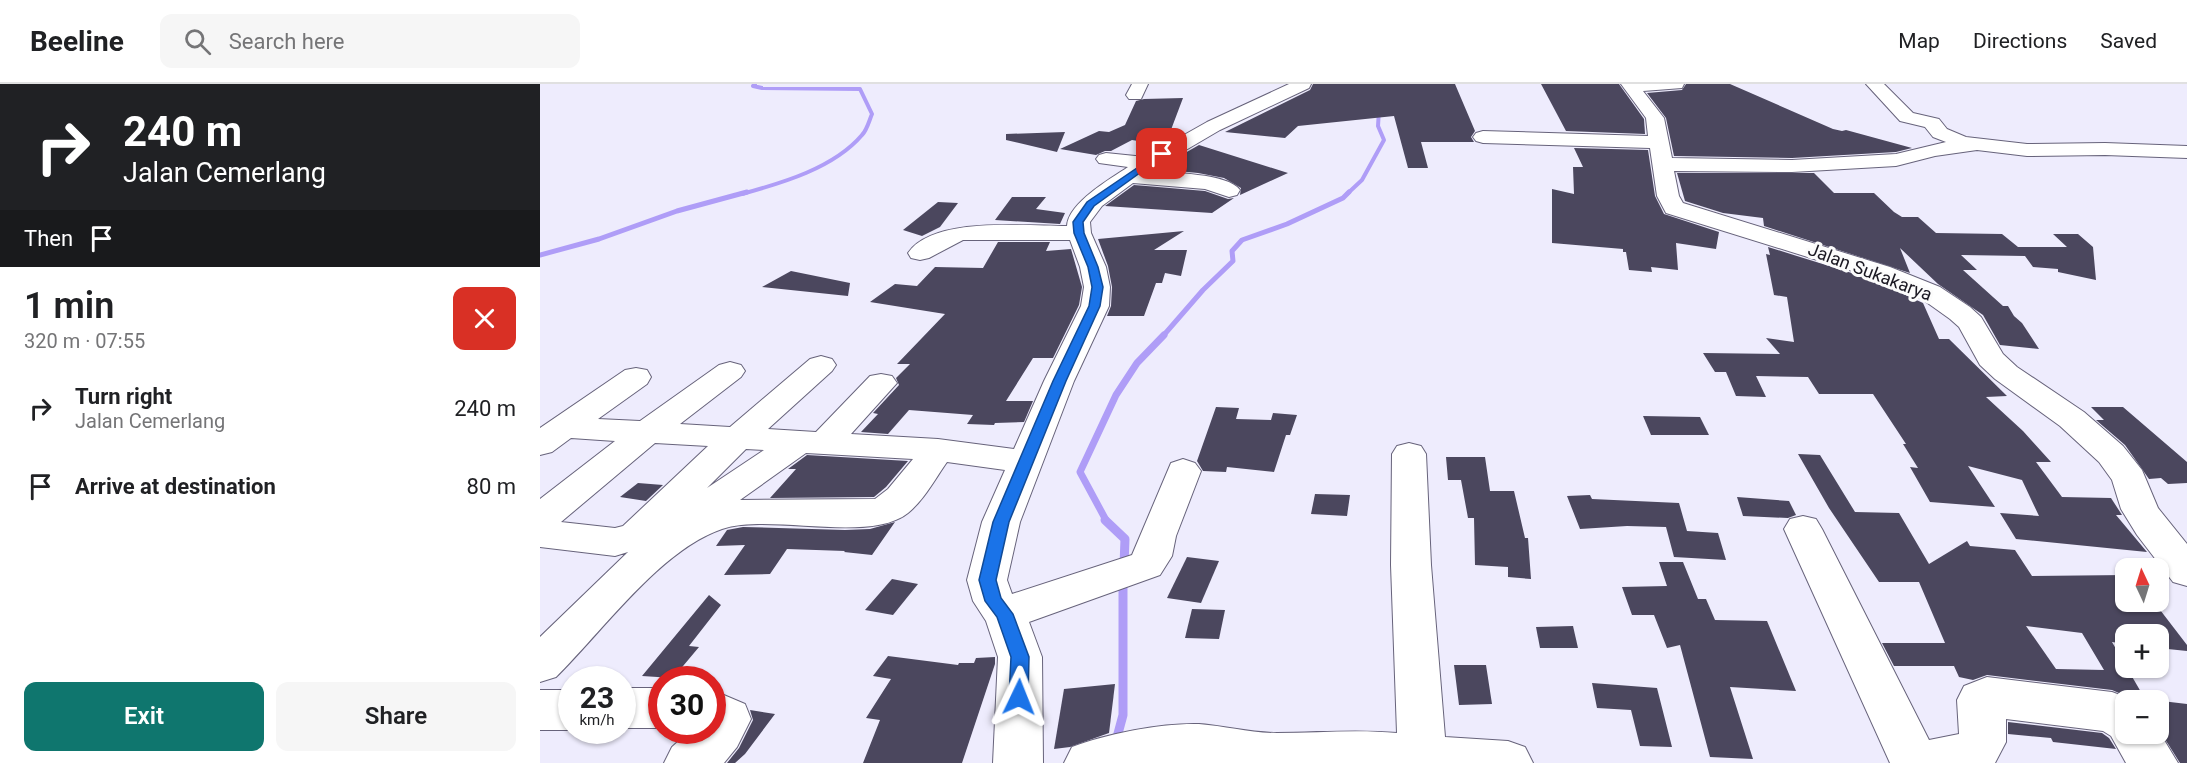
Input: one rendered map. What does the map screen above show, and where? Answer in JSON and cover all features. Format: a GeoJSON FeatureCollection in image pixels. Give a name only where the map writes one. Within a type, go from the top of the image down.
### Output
{"type":"FeatureCollection","features":[{"type":"Feature","properties":{"kind":"street"},"geometry":{"type":"LineString","coordinates":[[1018,763],[1020,657],[1005,614],[994,601],[987,580],[1001,522],[1059,381],[1095,306],[1097,287],[1093,267],[1079,233],[1078,222],[1090,204],[1128,166],[1303,84]]}},
{"type":"Feature","properties":{"kind":"street"},"geometry":{"type":"LineString","coordinates":[[1630,85],[1676,84]]}},
{"type":"Feature","properties":{"kind":"street"},"geometry":{"type":"LineString","coordinates":[[1874,84],[1907,117],[1932,123],[1945,136],[1973,145],[2027,150],[2105,149],[2187,152]]}},
{"type":"Feature","properties":{"kind":"street","name":"Jalan Sukakarya"},"geometry":{"type":"LineString","coordinates":[[1630,85],[1655,118],[1669,201],[1677,210],[1779,239],[1898,279],[1931,293],[1960,313],[1971,323],[1991,359],[2006,373],[2072,419],[2111,454],[2128,478],[2140,509],[2150,526],[2187,571]]}},
{"type":"Feature","properties":{"kind":"street"},"geometry":{"type":"LineString","coordinates":[[1483,137],[1661,153],[1729,167],[1896,160],[1934,150],[1973,145]]}},
{"type":"Feature","properties":{"kind":"street"},"geometry":{"type":"LineString","coordinates":[[1128,166],[1207,183],[1228,190]]}},
{"type":"Feature","properties":{"kind":"street"},"geometry":{"type":"LineString","coordinates":[[920,253],[948,237],[962,233],[1079,233]]}},
{"type":"Feature","properties":{"kind":"street"},"geometry":{"type":"LineString","coordinates":[[636,536],[736,439],[821,365]]}},
{"type":"Feature","properties":{"kind":"street"},"geometry":{"type":"LineString","coordinates":[[540,519],[646,433],[730,371]]}},
{"type":"Feature","properties":{"kind":"street"},"geometry":{"type":"LineString","coordinates":[[552,436],[636,377]]}},
{"type":"Feature","properties":{"kind":"street"},"geometry":{"type":"LineString","coordinates":[[540,533],[615,542],[693,516],[812,442],[881,383]]}},
{"type":"Feature","properties":{"kind":"street"},"geometry":{"type":"LineString","coordinates":[[552,436],[646,433],[812,442],[938,450],[1026,462]]}},
{"type":"Feature","properties":{"kind":"street"},"geometry":{"type":"LineString","coordinates":[[540,664],[569,638],[619,582],[647,558],[697,525],[728,515],[836,514],[887,509],[898,502],[938,450]]}},
{"type":"Feature","properties":{"kind":"street"},"geometry":{"type":"LineString","coordinates":[[1409,454],[1411,565],[1422,758]]}},
{"type":"Feature","properties":{"kind":"street"},"geometry":{"type":"LineString","coordinates":[[1005,614],[1146,565],[1152,556],[1157,536],[1182,471]]}},
{"type":"Feature","properties":{"kind":"street"},"geometry":{"type":"LineString","coordinates":[[1803,529],[1916,763],[1963,757],[1975,752],[1982,744],[1985,732],[1980,700],[1986,697],[2115,714]]}},
{"type":"Feature","properties":{"kind":"street"},"geometry":{"type":"LineString","coordinates":[[540,710],[558,710]]}},
{"type":"Feature","properties":{"kind":"street"},"geometry":{"type":"LineString","coordinates":[[689,763],[710,744]]}},
{"type":"Feature","properties":{"kind":"street"},"geometry":{"type":"LineString","coordinates":[[2141,744],[2153,763]]}},
{"type":"Feature","properties":{"kind":"street"},"geometry":{"type":"LineString","coordinates":[[1089,763],[1138,752],[1197,746],[1274,755],[1377,753],[1508,763]]}},
{"type":"Feature","properties":{"kind":"building"},"geometry":{"type":"Polygon","coordinates":[[[1313,84],[1455,84],[1475,131],[1471,137],[1474,142],[1421,142],[1428,168],[1408,168],[1394,116],[1298,126],[1285,138],[1225,132],[1310,90],[1313,84]]]}},
{"type":"Feature","properties":{"kind":"building"},"geometry":{"type":"Polygon","coordinates":[[[1541,84],[1619,84],[1644,119],[1645,134],[1566,131],[1541,84]]]}},
{"type":"Feature","properties":{"kind":"building"},"geometry":{"type":"Polygon","coordinates":[[[1686,84],[1730,84],[1833,129],[1846,130],[1912,148],[1896,152],[1792,158],[1674,156],[1666,118],[1647,93],[1682,90],[1686,84]]]}},
{"type":"Feature","properties":{"kind":"building"},"geometry":{"type":"Polygon","coordinates":[[[1183,98],[1166,143],[1162,145],[1132,140],[1111,151],[1096,155],[1060,149],[1099,131],[1109,132],[1125,125],[1136,101],[1183,98]]]}},
{"type":"Feature","properties":{"kind":"building"},"geometry":{"type":"Polygon","coordinates":[[[1065,132],[1057,152],[1006,140],[1006,134],[1065,132]]]}},
{"type":"Feature","properties":{"kind":"building"},"geometry":{"type":"Polygon","coordinates":[[[1199,145],[1288,173],[1240,195],[1241,188],[1224,178],[1157,169],[1199,145]]]}},
{"type":"Feature","properties":{"kind":"building"},"geometry":{"type":"Polygon","coordinates":[[[1574,148],[1648,150],[1655,196],[1664,214],[1719,232],[1716,249],[1676,243],[1678,270],[1651,267],[1652,272],[1629,270],[1626,252],[1623,252],[1623,249],[1552,243],[1552,189],[1574,194],[1573,167],[1583,167],[1574,148]]]}},
{"type":"Feature","properties":{"kind":"building"},"geometry":{"type":"Polygon","coordinates":[[[1677,173],[1814,173],[1834,193],[1874,193],[1894,212],[1902,217],[1918,217],[1936,233],[2002,234],[2018,247],[2067,247],[2053,234],[2078,234],[2093,247],[2096,280],[2058,272],[2058,269],[2033,267],[2025,256],[1961,255],[1977,270],[1963,270],[2003,306],[2008,306],[2039,349],[2000,345],[1983,315],[1938,284],[1900,248],[1910,273],[1764,226],[1763,218],[1723,213],[1685,201],[1677,173]]]}},
{"type":"Feature","properties":{"kind":"building"},"geometry":{"type":"Polygon","coordinates":[[[1134,185],[1205,191],[1228,199],[1234,198],[1212,213],[1105,206],[1134,185]]]}},
{"type":"Feature","properties":{"kind":"building"},"geometry":{"type":"Polygon","coordinates":[[[1012,197],[1046,197],[1036,209],[1065,213],[1060,224],[995,220],[1012,197]]]}},
{"type":"Feature","properties":{"kind":"building"},"geometry":{"type":"Polygon","coordinates":[[[938,202],[958,203],[940,227],[922,236],[903,230],[938,202]]]}},
{"type":"Feature","properties":{"kind":"building"},"geometry":{"type":"Polygon","coordinates":[[[1184,231],[1154,250],[1187,250],[1181,276],[1165,273],[1162,283],[1156,283],[1144,316],[1107,316],[1111,306],[1112,287],[1108,266],[1098,239],[1184,231]]]}},
{"type":"Feature","properties":{"kind":"building"},"geometry":{"type":"Polygon","coordinates":[[[998,242],[1050,242],[1046,251],[1071,249],[1082,287],[1079,305],[1053,358],[1033,358],[1006,401],[1033,401],[1024,422],[995,423],[994,425],[967,424],[973,415],[909,410],[888,434],[861,432],[878,414],[873,413],[899,385],[896,378],[910,364],[897,364],[945,314],[870,302],[895,284],[917,286],[935,267],[983,268],[998,242]]]}},
{"type":"Feature","properties":{"kind":"building"},"geometry":{"type":"Polygon","coordinates":[[[1768,247],[1871,279],[1923,303],[1939,339],[1949,339],[2007,396],[1986,397],[2023,431],[2051,462],[2036,462],[2062,497],[2111,498],[2122,515],[2116,515],[2147,552],[2016,539],[2000,513],[2039,516],[2022,480],[1968,466],[1995,507],[1930,502],[1910,467],[1918,468],[1903,444],[1906,444],[1873,394],[1819,394],[1808,377],[1756,376],[1766,397],[1736,396],[1726,372],[1715,372],[1703,353],[1780,354],[1766,338],[1794,342],[1787,297],[1774,295],[1766,254],[1770,255],[1768,247]]]}},
{"type":"Feature","properties":{"kind":"building"},"geometry":{"type":"Polygon","coordinates":[[[791,271],[850,283],[848,296],[762,287],[791,271]]]}},
{"type":"Feature","properties":{"kind":"building"},"geometry":{"type":"Polygon","coordinates":[[[1216,407],[1239,408],[1236,419],[1271,420],[1273,413],[1297,415],[1290,435],[1286,435],[1274,472],[1227,467],[1226,472],[1203,471],[1197,461],[1216,407]]]}},
{"type":"Feature","properties":{"kind":"building"},"geometry":{"type":"Polygon","coordinates":[[[2091,407],[2123,407],[2187,462],[2187,483],[2168,484],[2161,478],[2149,479],[2125,445],[2096,420],[2104,420],[2091,407]]]}},
{"type":"Feature","properties":{"kind":"building"},"geometry":{"type":"Polygon","coordinates":[[[1643,416],[1700,417],[1709,435],[1651,435],[1643,416]]]}},
{"type":"Feature","properties":{"kind":"building"},"geometry":{"type":"Polygon","coordinates":[[[1798,454],[1820,455],[1855,512],[1899,513],[1929,564],[1967,541],[1970,546],[2015,550],[2032,576],[2115,575],[2115,612],[2162,612],[2187,645],[2187,651],[2169,649],[2169,624],[2115,624],[2115,642],[2112,642],[2115,647],[2115,678],[2133,678],[2140,690],[2115,691],[1987,675],[1973,680],[1959,677],[1954,666],[1894,666],[1882,643],[1945,643],[1919,582],[1879,582],[1829,508],[1798,454]],[[2026,626],[2056,669],[2104,670],[2082,633],[2026,626]]]}},
{"type":"Feature","properties":{"kind":"building"},"geometry":{"type":"Polygon","coordinates":[[[807,455],[908,461],[886,487],[874,497],[770,498],[796,469],[788,469],[807,455]]]}},
{"type":"Feature","properties":{"kind":"building"},"geometry":{"type":"Polygon","coordinates":[[[1446,457],[1485,457],[1490,491],[1514,491],[1525,538],[1528,538],[1531,579],[1508,577],[1508,567],[1475,565],[1474,518],[1468,518],[1461,480],[1448,480],[1446,457]]]}},
{"type":"Feature","properties":{"kind":"building"},"geometry":{"type":"Polygon","coordinates":[[[638,483],[663,485],[646,501],[620,497],[638,483]]]}},
{"type":"Feature","properties":{"kind":"building"},"geometry":{"type":"Polygon","coordinates":[[[1315,494],[1350,495],[1347,516],[1311,514],[1315,494]]]}},
{"type":"Feature","properties":{"kind":"building"},"geometry":{"type":"Polygon","coordinates":[[[1590,495],[1592,499],[1679,503],[1687,531],[1718,533],[1726,560],[1674,557],[1666,527],[1627,526],[1580,529],[1567,496],[1590,495]]]}},
{"type":"Feature","properties":{"kind":"building"},"geometry":{"type":"Polygon","coordinates":[[[1737,497],[1789,501],[1796,515],[1788,518],[1743,516],[1737,497]]]}},
{"type":"Feature","properties":{"kind":"building"},"geometry":{"type":"Polygon","coordinates":[[[895,522],[872,555],[845,551],[787,549],[770,574],[724,575],[745,545],[716,546],[727,530],[743,527],[845,530],[870,529],[895,522]]]}},
{"type":"Feature","properties":{"kind":"building"},"geometry":{"type":"Polygon","coordinates":[[[1187,557],[1219,561],[1201,603],[1167,598],[1187,557]]]}},
{"type":"Feature","properties":{"kind":"building"},"geometry":{"type":"Polygon","coordinates":[[[1659,562],[1683,562],[1698,599],[1706,599],[1715,620],[1767,621],[1796,691],[1730,687],[1753,759],[1710,757],[1680,645],[1667,648],[1654,615],[1632,615],[1622,587],[1667,586],[1659,562]]]}},
{"type":"Feature","properties":{"kind":"building"},"geometry":{"type":"Polygon","coordinates":[[[892,579],[918,584],[893,615],[865,610],[892,579]]]}},
{"type":"Feature","properties":{"kind":"building"},"geometry":{"type":"Polygon","coordinates":[[[709,595],[721,605],[689,646],[699,647],[683,666],[650,666],[709,595]]]}},
{"type":"Feature","properties":{"kind":"building"},"geometry":{"type":"Polygon","coordinates":[[[1192,609],[1225,610],[1219,639],[1185,638],[1192,609]]]}},
{"type":"Feature","properties":{"kind":"building"},"geometry":{"type":"Polygon","coordinates":[[[1573,626],[1578,648],[1540,648],[1536,627],[1573,626]]]}},
{"type":"Feature","properties":{"kind":"building"},"geometry":{"type":"Polygon","coordinates":[[[888,656],[958,665],[959,663],[974,663],[976,658],[995,657],[995,664],[962,763],[863,763],[880,720],[866,718],[891,679],[873,676],[888,656]]]}},
{"type":"Feature","properties":{"kind":"building"},"geometry":{"type":"Polygon","coordinates":[[[1454,665],[1486,665],[1492,704],[1459,705],[1454,665]]]}},
{"type":"Feature","properties":{"kind":"building"},"geometry":{"type":"Polygon","coordinates":[[[648,669],[648,676],[642,676],[648,669]]]}},
{"type":"Feature","properties":{"kind":"building"},"geometry":{"type":"Polygon","coordinates":[[[1592,683],[1657,688],[1672,747],[1640,746],[1631,710],[1597,708],[1592,683]]]}},
{"type":"Feature","properties":{"kind":"building"},"geometry":{"type":"Polygon","coordinates":[[[1115,684],[1109,733],[1070,747],[1054,749],[1064,689],[1115,684]]]}},
{"type":"Feature","properties":{"kind":"building"},"geometry":{"type":"Polygon","coordinates":[[[2169,702],[2187,704],[2187,763],[2180,763],[2168,744],[2169,702]]]}},
{"type":"Feature","properties":{"kind":"building"},"geometry":{"type":"Polygon","coordinates":[[[750,710],[775,714],[745,754],[735,763],[727,763],[739,748],[753,720],[750,710]]]}},
{"type":"Feature","properties":{"kind":"building"},"geometry":{"type":"Polygon","coordinates":[[[2008,722],[2102,733],[2109,738],[2116,749],[2053,742],[2051,738],[2008,734],[2008,722]]]}},
{"type":"Feature","properties":{"kind":"waterway"},"geometry":{"type":"LineString","coordinates":[[742,194],[806,173],[837,157],[864,133],[872,114],[860,89],[762,88],[753,86],[755,84]]}},
{"type":"Feature","properties":{"kind":"waterway"},"geometry":{"type":"LineString","coordinates":[[1347,194],[1362,180],[1384,140],[1378,126],[1379,110]]}},
{"type":"Feature","properties":{"kind":"waterway"},"geometry":{"type":"LineString","coordinates":[[540,255],[599,239],[677,211],[747,192]]}},
{"type":"Feature","properties":{"kind":"waterway"},"geometry":{"type":"LineString","coordinates":[[1163,336],[1203,290],[1233,261],[1232,251],[1242,240],[1287,224],[1347,194]]}},
{"type":"Feature","properties":{"kind":"waterway"},"geometry":{"type":"LineString","coordinates":[[1107,522],[1080,472],[1116,395],[1137,363],[1164,335]]}},
{"type":"Feature","properties":{"kind":"waterway"},"geometry":{"type":"LineString","coordinates":[[1107,522],[1125,539],[1124,565]]}},
{"type":"Feature","properties":{"kind":"waterway"},"geometry":{"type":"LineString","coordinates":[[1116,741],[1123,715],[1123,579]]}},
{"type":"Feature","properties":{"kind":"route"},"geometry":{"type":"LineString","coordinates":[[1019,697],[1020,657],[1005,614],[994,601],[987,580],[1001,522],[1059,381],[1095,306],[1097,287],[1093,267],[1079,233],[1078,222],[1090,204],[1162,154]]}}]}
